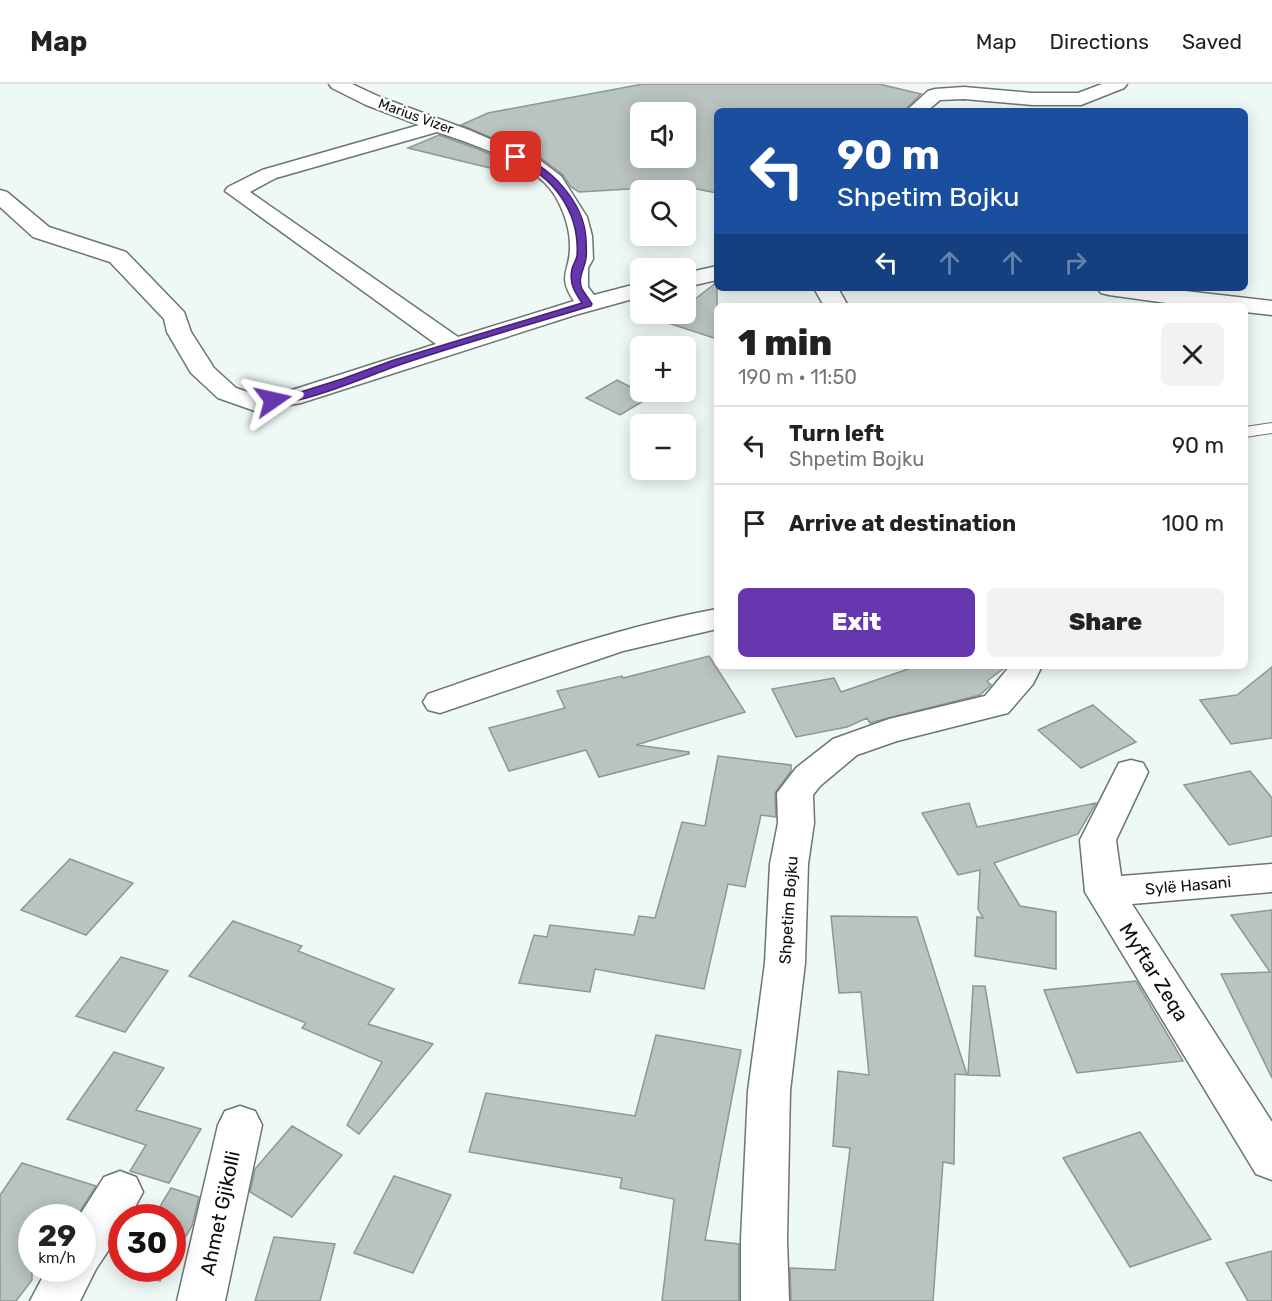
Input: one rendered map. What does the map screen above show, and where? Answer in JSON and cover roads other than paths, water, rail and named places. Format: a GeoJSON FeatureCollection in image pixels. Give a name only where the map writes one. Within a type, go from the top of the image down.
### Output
{"type":"FeatureCollection","features":[{"type":"Feature","properties":{"kind":"street","name":"Marius Vizer"},"geometry":{"type":"LineString","coordinates":[[338,84],[374,101],[462,134],[534,165],[554,180],[576,217],[581,236],[582,259],[577,268],[576,287],[588,304]]}},
{"type":"Feature","properties":{"kind":"street"},"geometry":{"type":"LineString","coordinates":[[919,108],[935,95],[964,93],[1032,99],[1081,99],[1118,84]]}},
{"type":"Feature","properties":{"kind":"street"},"geometry":{"type":"LineString","coordinates":[[439,125],[269,174],[235,190],[453,345]]}},
{"type":"Feature","properties":{"kind":"street"},"geometry":{"type":"LineString","coordinates":[[0,196],[41,232],[118,257],[176,317],[178,332],[204,373],[227,393],[255,403],[292,398],[453,345],[630,294]]}},
{"type":"Feature","properties":{"kind":"street"},"geometry":{"type":"LineString","coordinates":[[696,278],[714,274]]}},
{"type":"Feature","properties":{"kind":"street"},"geometry":{"type":"LineString","coordinates":[[1133,291],[1231,303]]}},
{"type":"Feature","properties":{"kind":"street"},"geometry":{"type":"LineString","coordinates":[[1248,305],[1272,308]]}},
{"type":"Feature","properties":{"kind":"street"},"geometry":{"type":"LineString","coordinates":[[440,702],[607,645],[679,625],[714,619]]}},
{"type":"Feature","properties":{"kind":"street","name":"Shpetim Bojku"},"geometry":{"type":"LineString","coordinates":[[765,1301],[764,1239],[769,1091],[785,963],[789,864],[796,823],[795,793],[808,777],[845,747],[889,731],[996,705],[1024,669]]}},
{"type":"Feature","properties":{"kind":"street","name":"Myftar Zeqa"},"geometry":{"type":"LineString","coordinates":[[1131,772],[1098,840],[1104,892],[1272,1160]]}},
{"type":"Feature","properties":{"kind":"street","name":"Sylë Hasani"},"geometry":{"type":"LineString","coordinates":[[1104,892],[1272,878]]}},
{"type":"Feature","properties":{"kind":"street","name":"Ahmet Gjikolli"},"geometry":{"type":"LineString","coordinates":[[201,1301],[240,1125]]}},
{"type":"Feature","properties":{"kind":"street"},"geometry":{"type":"LineString","coordinates":[[96,1231],[120,1192]]}},
{"type":"Feature","properties":{"kind":"street"},"geometry":{"type":"LineString","coordinates":[[54,1301],[65,1282]]}},
{"type":"Feature","properties":{"kind":"lane"},"geometry":{"type":"LineString","coordinates":[[1248,432],[1272,428]]}}]}
